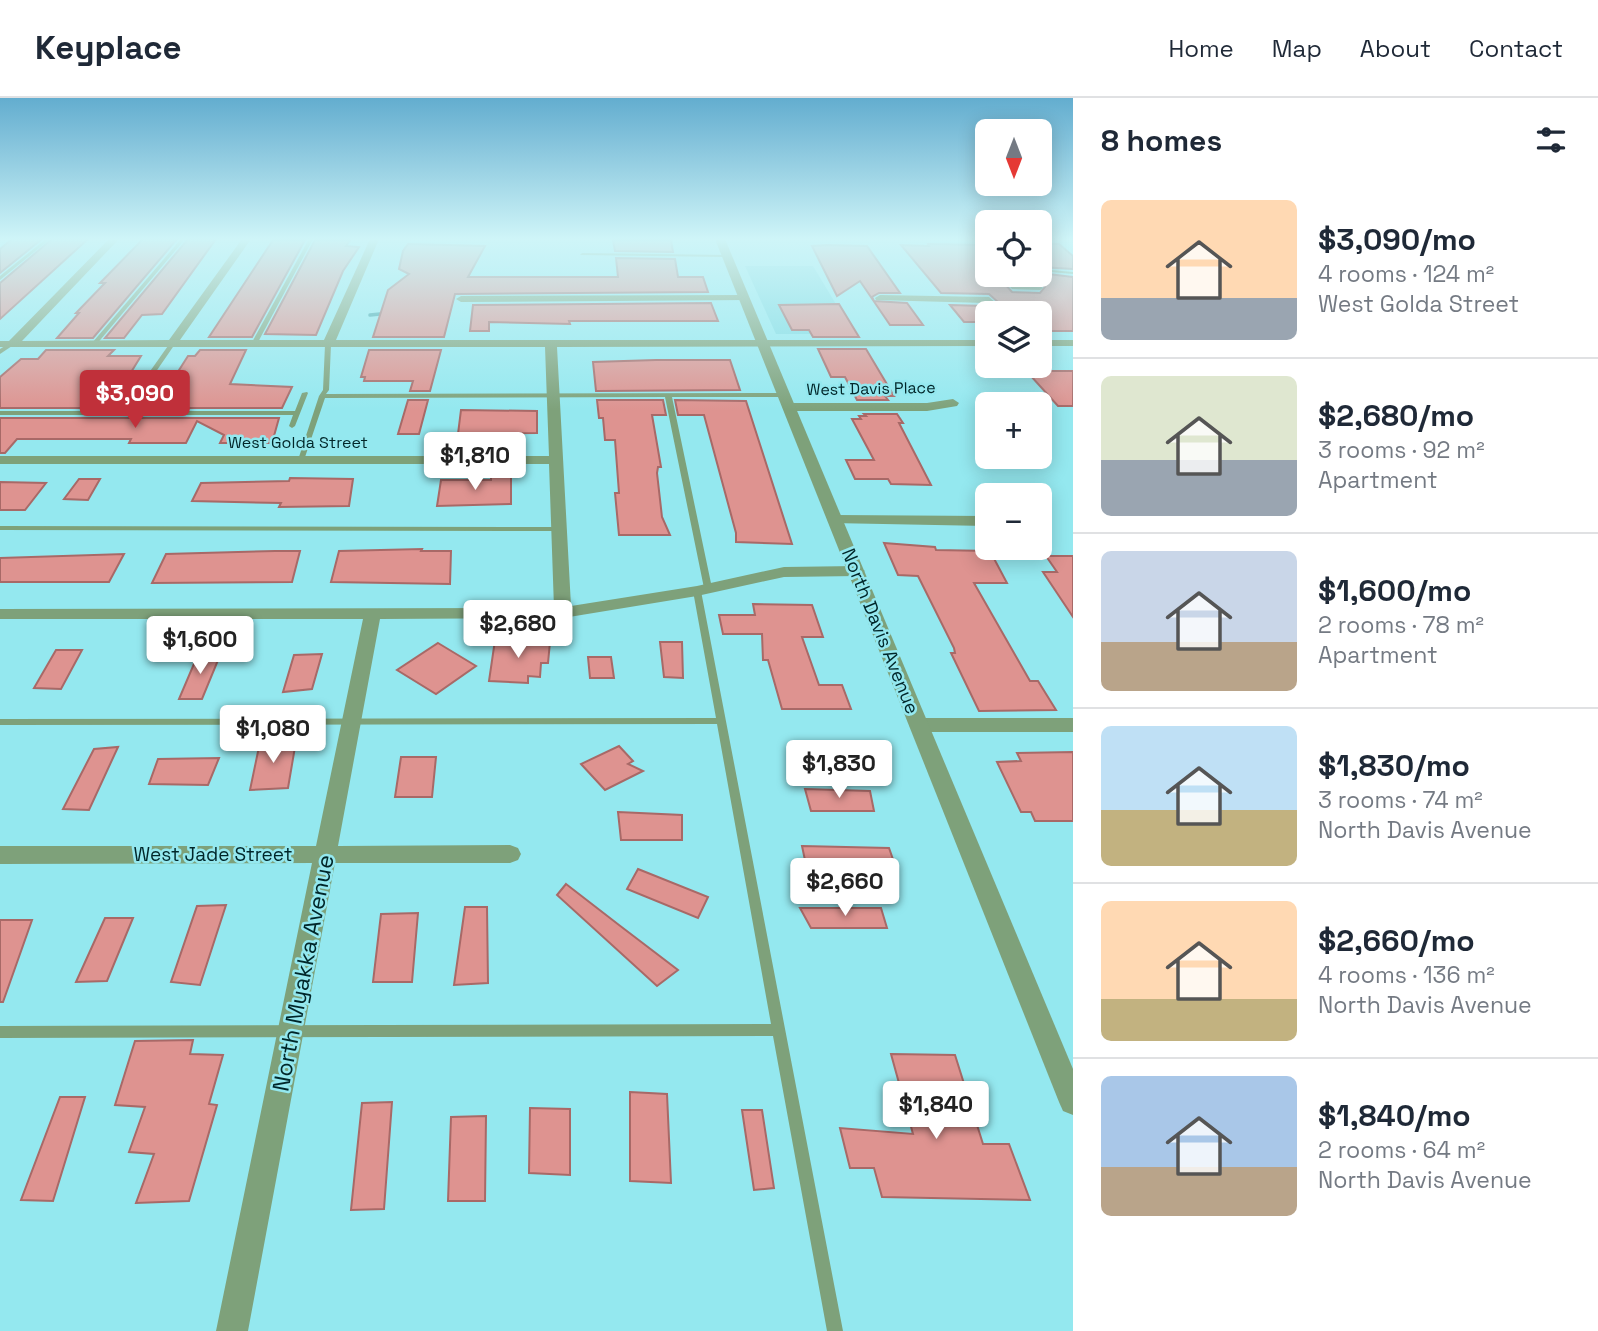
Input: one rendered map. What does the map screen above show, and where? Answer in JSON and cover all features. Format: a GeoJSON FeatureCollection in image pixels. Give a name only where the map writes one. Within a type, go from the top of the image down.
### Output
{"type":"FeatureCollection","features":[{"type":"Feature","properties":{"kind":"street"},"geometry":{"type":"LineString","coordinates":[[6,344],[55,297]]}},
{"type":"Feature","properties":{"kind":"street"},"geometry":{"type":"LineString","coordinates":[[172,344],[205,297]]}},
{"type":"Feature","properties":{"kind":"street"},"geometry":{"type":"LineString","coordinates":[[328,345],[349,297]]}},
{"type":"Feature","properties":{"kind":"street"},"geometry":{"type":"LineString","coordinates":[[461,299],[744,298]]}},
{"type":"Feature","properties":{"kind":"street","name":"North Davis Avenue"},"geometry":{"type":"LineString","coordinates":[[744,298],[1073,1102]]}},
{"type":"Feature","properties":{"kind":"street"},"geometry":{"type":"LineString","coordinates":[[880,298],[990,301]]}},
{"type":"Feature","properties":{"kind":"street"},"geometry":{"type":"LineString","coordinates":[[6,344],[975,343]]}},
{"type":"Feature","properties":{"kind":"street"},"geometry":{"type":"LineString","coordinates":[[1052,343],[1073,343]]}},
{"type":"Feature","properties":{"kind":"street"},"geometry":{"type":"LineString","coordinates":[[551,344],[554,460],[563,613]]}},
{"type":"Feature","properties":{"kind":"street","name":"West Davis Place"},"geometry":{"type":"LineString","coordinates":[[786,401],[927,407],[953,402]]}},
{"type":"Feature","properties":{"kind":"street","name":"West Golda Street"},"geometry":{"type":"LineString","coordinates":[[0,460],[554,460]]}},
{"type":"Feature","properties":{"kind":"street"},"geometry":{"type":"LineString","coordinates":[[836,520],[975,521]]}},
{"type":"Feature","properties":{"kind":"street"},"geometry":{"type":"LineString","coordinates":[[0,614],[563,613],[703,590],[785,572],[857,571]]}},
{"type":"Feature","properties":{"kind":"street","name":"North Myakka Avenue"},"geometry":{"type":"LineString","coordinates":[[232,1331],[372,615]]}},
{"type":"Feature","properties":{"kind":"street"},"geometry":{"type":"LineString","coordinates":[[919,725],[1073,725]]}},
{"type":"Feature","properties":{"kind":"street","name":"West Jade Street"},"geometry":{"type":"LineString","coordinates":[[0,855],[510,854]]}},
{"type":"Feature","properties":{"kind":"lane"},"geometry":{"type":"LineString","coordinates":[[94,344],[134,297]]}},
{"type":"Feature","properties":{"kind":"lane"},"geometry":{"type":"LineString","coordinates":[[254,344],[280,297]]}},
{"type":"Feature","properties":{"kind":"lane"},"geometry":{"type":"LineString","coordinates":[[0,352],[6,344]]}},
{"type":"Feature","properties":{"kind":"lane"},"geometry":{"type":"LineString","coordinates":[[124,413],[172,344]]}},
{"type":"Feature","properties":{"kind":"lane"},"geometry":{"type":"LineString","coordinates":[[300,460],[326,390],[328,345]]}},
{"type":"Feature","properties":{"kind":"lane"},"geometry":{"type":"LineString","coordinates":[[292,426],[305,393]]}},
{"type":"Feature","properties":{"kind":"lane"},"geometry":{"type":"LineString","coordinates":[[323,396],[668,395],[786,401]]}},
{"type":"Feature","properties":{"kind":"lane"},"geometry":{"type":"LineString","coordinates":[[668,395],[703,590],[722,721],[835,1331]]}},
{"type":"Feature","properties":{"kind":"lane"},"geometry":{"type":"LineString","coordinates":[[0,413],[297,413]]}},
{"type":"Feature","properties":{"kind":"lane"},"geometry":{"type":"LineString","coordinates":[[0,528],[558,529]]}},
{"type":"Feature","properties":{"kind":"lane"},"geometry":{"type":"LineString","coordinates":[[0,722],[722,721]]}},
{"type":"Feature","properties":{"kind":"lane"},"geometry":{"type":"LineString","coordinates":[[0,1032],[779,1030]]}},
{"type":"Feature","properties":{"kind":"shaded area"},"geometry":{"type":"Polygon","coordinates":[[[759,297],[831,297],[854,334],[776,334],[759,297]]]}},
{"type":"Feature","properties":{"kind":"building"},"geometry":{"type":"Polygon","coordinates":[[[0,297],[25,297],[0,319],[0,297]]]}},
{"type":"Feature","properties":{"kind":"building"},"geometry":{"type":"Polygon","coordinates":[[[92,297],[128,297],[93,338],[57,338],[79,313],[76,313],[92,297]]]}},
{"type":"Feature","properties":{"kind":"building"},"geometry":{"type":"Polygon","coordinates":[[[140,297],[175,297],[162,314],[142,315],[124,338],[105,338],[140,297]]]}},
{"type":"Feature","properties":{"kind":"building"},"geometry":{"type":"Polygon","coordinates":[[[236,297],[274,297],[252,337],[209,337],[236,297]]]}},
{"type":"Feature","properties":{"kind":"building"},"geometry":{"type":"Polygon","coordinates":[[[285,297],[332,297],[316,335],[265,334],[285,297]]]}},
{"type":"Feature","properties":{"kind":"building"},"geometry":{"type":"Polygon","coordinates":[[[386,297],[454,297],[444,337],[373,337],[386,297]]]}},
{"type":"Feature","properties":{"kind":"building"},"geometry":{"type":"Polygon","coordinates":[[[871,297],[874,301],[907,303],[923,325],[890,325],[871,297]]]}},
{"type":"Feature","properties":{"kind":"building"},"geometry":{"type":"Polygon","coordinates":[[[992,297],[1073,297],[1073,331],[1052,331],[1052,301],[997,301],[992,297]]]}},
{"type":"Feature","properties":{"kind":"building"},"geometry":{"type":"Polygon","coordinates":[[[711,303],[718,321],[569,321],[570,324],[489,322],[489,331],[470,331],[473,305],[711,303]]]}},
{"type":"Feature","properties":{"kind":"building"},"geometry":{"type":"Polygon","coordinates":[[[839,304],[859,337],[813,337],[809,330],[792,330],[779,305],[839,304]]]}},
{"type":"Feature","properties":{"kind":"building"},"geometry":{"type":"Polygon","coordinates":[[[950,305],[975,306],[975,322],[964,322],[950,305]]]}},
{"type":"Feature","properties":{"kind":"building"},"geometry":{"type":"Polygon","coordinates":[[[818,349],[866,349],[894,396],[885,396],[888,400],[857,400],[845,377],[831,377],[818,349]]]}},
{"type":"Feature","properties":{"kind":"building"},"geometry":{"type":"Polygon","coordinates":[[[46,350],[114,350],[108,356],[141,356],[109,408],[0,408],[0,377],[21,359],[38,359],[46,350]]]}},
{"type":"Feature","properties":{"kind":"building"},"geometry":{"type":"Polygon","coordinates":[[[200,350],[246,350],[230,384],[292,387],[282,408],[155,408],[179,378],[174,378],[188,356],[195,356],[200,350]]]}},
{"type":"Feature","properties":{"kind":"building"},"geometry":{"type":"Polygon","coordinates":[[[369,350],[441,350],[430,391],[410,391],[413,381],[364,381],[365,377],[361,377],[369,350]]]}},
{"type":"Feature","properties":{"kind":"building"},"geometry":{"type":"Polygon","coordinates":[[[730,360],[740,390],[596,391],[593,362],[730,360]]]}},
{"type":"Feature","properties":{"kind":"building"},"geometry":{"type":"Polygon","coordinates":[[[1052,371],[1073,371],[1073,406],[1058,406],[1052,399],[1052,392],[1045,392],[1033,378],[1052,378],[1052,371]]]}},
{"type":"Feature","properties":{"kind":"building"},"geometry":{"type":"Polygon","coordinates":[[[408,400],[428,400],[419,434],[398,434],[408,400]]]}},
{"type":"Feature","properties":{"kind":"building"},"geometry":{"type":"Polygon","coordinates":[[[597,400],[663,400],[666,415],[652,415],[661,467],[658,467],[657,473],[662,517],[670,535],[619,535],[615,493],[619,493],[615,440],[605,440],[603,418],[599,418],[597,400]]]}},
{"type":"Feature","properties":{"kind":"building"},"geometry":{"type":"Polygon","coordinates":[[[675,400],[746,401],[792,544],[736,542],[736,533],[704,415],[678,415],[675,400]]]}},
{"type":"Feature","properties":{"kind":"building"},"geometry":{"type":"Polygon","coordinates":[[[461,410],[537,411],[537,433],[458,434],[461,410]]]}},
{"type":"Feature","properties":{"kind":"building"},"geometry":{"type":"Polygon","coordinates":[[[864,414],[897,414],[931,485],[891,484],[888,479],[855,479],[846,460],[874,460],[852,419],[861,419],[859,416],[866,416],[864,414]]]}},
{"type":"Feature","properties":{"kind":"building"},"geometry":{"type":"Polygon","coordinates":[[[0,418],[279,418],[272,443],[220,443],[224,435],[197,421],[186,443],[129,443],[131,439],[17,439],[5,453],[0,453],[0,418]]]}},
{"type":"Feature","properties":{"kind":"building"},"geometry":{"type":"Polygon","coordinates":[[[491,477],[511,477],[511,504],[437,506],[441,480],[491,480],[491,477]]]}},
{"type":"Feature","properties":{"kind":"building"},"geometry":{"type":"Polygon","coordinates":[[[290,478],[353,479],[349,506],[279,507],[281,503],[192,501],[201,483],[289,481],[290,478]]]}},
{"type":"Feature","properties":{"kind":"building"},"geometry":{"type":"Polygon","coordinates":[[[79,479],[100,479],[88,500],[64,499],[79,479]]]}},
{"type":"Feature","properties":{"kind":"building"},"geometry":{"type":"Polygon","coordinates":[[[0,482],[46,483],[25,510],[0,510],[0,482]]]}},
{"type":"Feature","properties":{"kind":"building"},"geometry":{"type":"Polygon","coordinates":[[[884,543],[935,547],[936,550],[975,551],[975,560],[995,560],[1007,583],[974,583],[1030,681],[1038,681],[1056,710],[979,711],[951,653],[955,653],[954,648],[918,576],[898,575],[884,543]]]}},
{"type":"Feature","properties":{"kind":"building"},"geometry":{"type":"Polygon","coordinates":[[[422,549],[421,551],[451,551],[450,584],[331,582],[339,551],[422,549]]]}},
{"type":"Feature","properties":{"kind":"building"},"geometry":{"type":"Polygon","coordinates":[[[300,551],[292,582],[152,583],[166,554],[300,551]]]}},
{"type":"Feature","properties":{"kind":"building"},"geometry":{"type":"Polygon","coordinates":[[[124,554],[109,582],[0,582],[0,558],[124,554]]]}},
{"type":"Feature","properties":{"kind":"building"},"geometry":{"type":"Polygon","coordinates":[[[1052,556],[1073,556],[1073,617],[1043,572],[1057,572],[1049,560],[1052,560],[1052,556]]]}},
{"type":"Feature","properties":{"kind":"building"},"geometry":{"type":"Polygon","coordinates":[[[753,604],[812,605],[823,637],[802,637],[819,685],[842,685],[851,709],[782,709],[768,660],[763,660],[762,634],[723,634],[719,615],[755,615],[753,604]]]}},
{"type":"Feature","properties":{"kind":"building"},"geometry":{"type":"Polygon","coordinates":[[[495,640],[550,642],[548,663],[541,663],[540,677],[528,676],[528,683],[489,681],[495,640]]]}},
{"type":"Feature","properties":{"kind":"building"},"geometry":{"type":"Polygon","coordinates":[[[660,642],[682,642],[683,678],[664,677],[660,642]]]}},
{"type":"Feature","properties":{"kind":"building"},"geometry":{"type":"Polygon","coordinates":[[[438,643],[476,666],[436,694],[397,670],[438,643]]]}},
{"type":"Feature","properties":{"kind":"building"},"geometry":{"type":"Polygon","coordinates":[[[56,650],[82,650],[61,689],[34,688],[56,650]]]}},
{"type":"Feature","properties":{"kind":"building"},"geometry":{"type":"Polygon","coordinates":[[[199,652],[221,653],[202,699],[179,699],[199,652]]]}},
{"type":"Feature","properties":{"kind":"building"},"geometry":{"type":"Polygon","coordinates":[[[322,654],[312,689],[283,692],[294,655],[322,654]]]}},
{"type":"Feature","properties":{"kind":"building"},"geometry":{"type":"Polygon","coordinates":[[[588,657],[611,657],[614,678],[590,678],[588,657]]]}},
{"type":"Feature","properties":{"kind":"building"},"geometry":{"type":"Polygon","coordinates":[[[296,741],[288,788],[250,790],[260,742],[296,741]]]}},
{"type":"Feature","properties":{"kind":"building"},"geometry":{"type":"Polygon","coordinates":[[[619,746],[633,761],[628,764],[643,771],[605,790],[581,764],[619,746]]]}},
{"type":"Feature","properties":{"kind":"building"},"geometry":{"type":"Polygon","coordinates":[[[118,747],[89,810],[63,809],[94,749],[118,747]]]}},
{"type":"Feature","properties":{"kind":"building"},"geometry":{"type":"Polygon","coordinates":[[[1073,752],[1073,821],[1035,821],[1031,812],[1021,812],[997,762],[1021,761],[1017,753],[1073,752]]]}},
{"type":"Feature","properties":{"kind":"building"},"geometry":{"type":"Polygon","coordinates":[[[401,757],[436,757],[432,797],[395,797],[401,757]]]}},
{"type":"Feature","properties":{"kind":"building"},"geometry":{"type":"Polygon","coordinates":[[[219,758],[208,785],[149,784],[158,759],[219,758]]]}},
{"type":"Feature","properties":{"kind":"building"},"geometry":{"type":"Polygon","coordinates":[[[805,789],[870,791],[874,811],[811,811],[805,789]]]}},
{"type":"Feature","properties":{"kind":"building"},"geometry":{"type":"Polygon","coordinates":[[[618,812],[682,815],[682,840],[621,840],[618,812]]]}},
{"type":"Feature","properties":{"kind":"building"},"geometry":{"type":"Polygon","coordinates":[[[802,846],[889,848],[896,868],[806,865],[802,846]]]}},
{"type":"Feature","properties":{"kind":"building"},"geometry":{"type":"Polygon","coordinates":[[[638,869],[708,897],[698,918],[627,889],[638,869]]]}},
{"type":"Feature","properties":{"kind":"building"},"geometry":{"type":"Polygon","coordinates":[[[566,884],[678,970],[657,986],[557,895],[566,884]]]}},
{"type":"Feature","properties":{"kind":"building"},"geometry":{"type":"Polygon","coordinates":[[[226,905],[200,985],[171,982],[197,906],[226,905]]]}},
{"type":"Feature","properties":{"kind":"building"},"geometry":{"type":"Polygon","coordinates":[[[465,907],[487,907],[488,983],[454,985],[465,907]]]}},
{"type":"Feature","properties":{"kind":"building"},"geometry":{"type":"Polygon","coordinates":[[[800,908],[881,908],[887,928],[811,928],[800,908]]]}},
{"type":"Feature","properties":{"kind":"building"},"geometry":{"type":"Polygon","coordinates":[[[418,913],[412,982],[373,982],[381,914],[418,913]]]}},
{"type":"Feature","properties":{"kind":"building"},"geometry":{"type":"Polygon","coordinates":[[[105,918],[133,918],[107,981],[76,982],[105,918]]]}},
{"type":"Feature","properties":{"kind":"building"},"geometry":{"type":"Polygon","coordinates":[[[0,920],[32,920],[3,1002],[0,1002],[0,920]]]}},
{"type":"Feature","properties":{"kind":"building"},"geometry":{"type":"Polygon","coordinates":[[[193,1040],[190,1054],[223,1055],[209,1104],[217,1105],[189,1201],[136,1203],[154,1154],[129,1152],[145,1107],[115,1105],[135,1041],[193,1040]]]}},
{"type":"Feature","properties":{"kind":"building"},"geometry":{"type":"Polygon","coordinates":[[[891,1054],[955,1055],[983,1144],[1009,1144],[1030,1200],[882,1197],[874,1168],[850,1168],[840,1128],[913,1134],[891,1054]]]}},
{"type":"Feature","properties":{"kind":"building"},"geometry":{"type":"Polygon","coordinates":[[[630,1092],[667,1094],[671,1183],[630,1181],[630,1092]]]}},
{"type":"Feature","properties":{"kind":"building"},"geometry":{"type":"Polygon","coordinates":[[[60,1097],[85,1097],[53,1201],[21,1200],[60,1097]]]}},
{"type":"Feature","properties":{"kind":"building"},"geometry":{"type":"Polygon","coordinates":[[[392,1102],[384,1209],[351,1210],[362,1103],[392,1102]]]}},
{"type":"Feature","properties":{"kind":"building"},"geometry":{"type":"Polygon","coordinates":[[[530,1108],[570,1109],[570,1175],[529,1173],[530,1108]]]}},
{"type":"Feature","properties":{"kind":"building"},"geometry":{"type":"Polygon","coordinates":[[[742,1110],[762,1110],[774,1188],[754,1190],[742,1110]]]}},
{"type":"Feature","properties":{"kind":"building"},"geometry":{"type":"Polygon","coordinates":[[[486,1116],[485,1201],[448,1201],[451,1117],[486,1116]]]}},
{"type":"Feature","properties":{"kind":"waterway"},"geometry":{"type":"LineString","coordinates":[[370,315],[390,313]]}}]}
